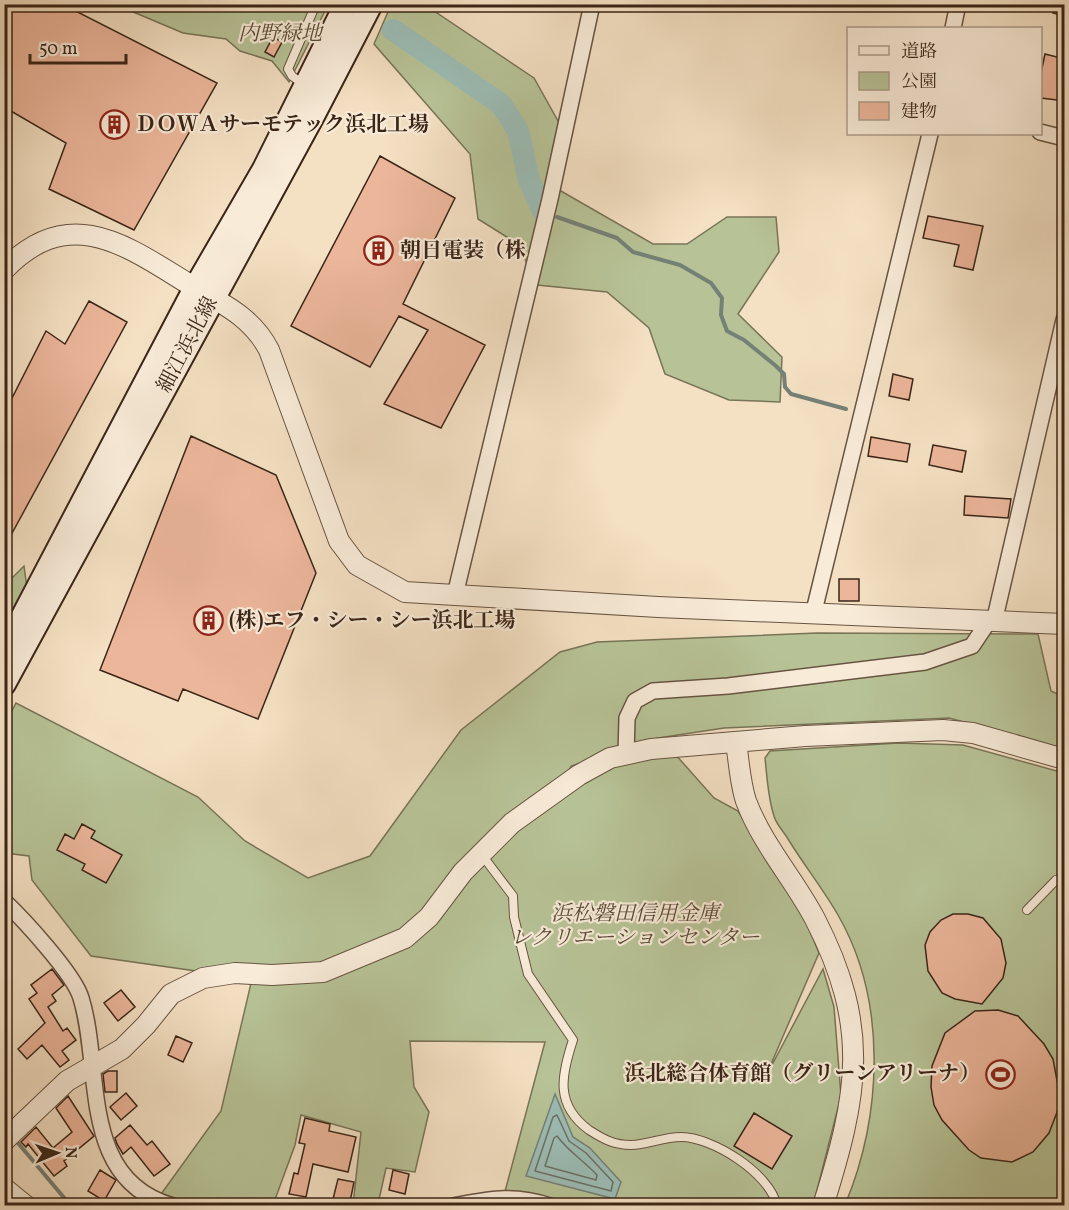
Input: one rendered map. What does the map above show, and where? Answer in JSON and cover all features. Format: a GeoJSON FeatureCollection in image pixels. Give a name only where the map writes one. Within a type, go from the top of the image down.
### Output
{"type":"FeatureCollection","features":[{"type":"Feature","properties":{"kind":"main road","name":"細江浜北線"},"geometry":{"type":"LineString","coordinates":[[4,684],[204,293],[346,4]]}},
{"type":"Feature","properties":{"kind":"main road","name":"細江浜北線"},"geometry":{"type":"LineString","coordinates":[[4,652],[204,293],[314,114],[370,4]]}},
{"type":"Feature","properties":{"kind":"street"},"geometry":{"type":"LineString","coordinates":[[455,595],[550,199],[592,4]]}},
{"type":"Feature","properties":{"kind":"street"},"geometry":{"type":"LineString","coordinates":[[953,27],[958,4]]}},
{"type":"Feature","properties":{"kind":"street"},"geometry":{"type":"LineString","coordinates":[[1042,132],[1065,138]]}},
{"type":"Feature","properties":{"kind":"street"},"geometry":{"type":"LineString","coordinates":[[813,615],[930,135]]}},
{"type":"Feature","properties":{"kind":"street"},"geometry":{"type":"LineString","coordinates":[[4,270],[18,256],[47,239],[65,234],[85,233],[119,243],[241,315],[260,333],[339,541],[357,565],[405,592],[813,615],[1065,624]]}},
{"type":"Feature","properties":{"kind":"street"},"geometry":{"type":"LineString","coordinates":[[626,755],[627,718],[635,701],[653,691],[728,686],[925,662],[972,646],[991,622],[1065,320]]}},
{"type":"Feature","properties":{"kind":"street"},"geometry":{"type":"LineString","coordinates":[[4,1141],[67,1081],[122,1048],[146,1025],[171,993],[203,978],[235,973],[272,975],[323,972],[405,938],[429,917],[463,872],[512,823],[579,775],[610,758],[651,749],[943,730],[974,733],[1065,759]]}},
{"type":"Feature","properties":{"kind":"street"},"geometry":{"type":"LineString","coordinates":[[736,742],[746,799],[758,827],[815,918],[831,954],[847,1002],[854,1036],[854,1074],[850,1108],[844,1138],[823,1206]]}},
{"type":"Feature","properties":{"kind":"street"},"geometry":{"type":"LineString","coordinates":[[4,901],[45,945],[81,996],[99,1125],[115,1160],[125,1174],[150,1196],[173,1206]]}},
{"type":"Feature","properties":{"kind":"street"},"geometry":{"type":"LineString","coordinates":[[4,1188],[26,1206]]}},
{"type":"Feature","properties":{"kind":"street"},"geometry":{"type":"LineString","coordinates":[[453,1206],[494,1198],[524,1197],[550,1206]]}},
{"type":"Feature","properties":{"kind":"lane"},"geometry":{"type":"LineString","coordinates":[[306,86],[292,76],[288,69],[316,4]]}},
{"type":"Feature","properties":{"kind":"lane"},"geometry":{"type":"LineString","coordinates":[[482,854],[513,896],[514,917],[528,974],[573,1040],[564,1067],[564,1097],[575,1119],[607,1142],[632,1145],[662,1138],[683,1137],[710,1144],[741,1161],[756,1174],[777,1206]]}},
{"type":"Feature","properties":{"kind":"lane"},"geometry":{"type":"LineString","coordinates":[[1027,910],[1056,880]]}},
{"type":"Feature","properties":{"kind":"green space","name":"内野緑地"},"geometry":{"type":"Polygon","coordinates":[[[124,5],[328,5],[289,82],[272,61],[240,51],[226,39],[183,33],[131,11],[124,5]]]}},
{"type":"Feature","properties":{"kind":"green space"},"geometry":{"type":"Polygon","coordinates":[[[391,5],[425,5],[534,78],[563,130],[554,187],[653,244],[687,244],[727,217],[776,217],[779,252],[738,314],[782,357],[780,402],[729,400],[665,374],[649,328],[607,292],[537,285],[518,244],[478,219],[470,154],[374,44],[391,5]]]}},
{"type":"Feature","properties":{"kind":"green space"},"geometry":{"type":"Polygon","coordinates":[[[24,566],[27,588],[5,631],[5,585],[24,566]]]}},
{"type":"Feature","properties":{"kind":"green space","name":"浜松磐田信用金庫 レクリエーションセンター"},"geometry":{"type":"Polygon","coordinates":[[[817,633],[1038,634],[1051,691],[1064,697],[1064,749],[949,718],[724,728],[658,738],[571,766],[553,802],[614,766],[675,754],[714,798],[738,811],[804,917],[819,953],[765,1078],[823,969],[834,1007],[841,1096],[813,1206],[566,1206],[521,1193],[504,1195],[545,1042],[410,1041],[414,1087],[429,1112],[415,1172],[386,1168],[378,1204],[353,1205],[361,1132],[301,1115],[295,1145],[273,1205],[215,1205],[159,1197],[221,1111],[252,979],[91,956],[32,880],[29,856],[5,853],[4,726],[16,703],[198,797],[245,841],[308,878],[370,856],[461,730],[560,652],[597,642],[817,633]]]}},
{"type":"Feature","properties":{"kind":"green space"},"geometry":{"type":"Polygon","coordinates":[[[898,743],[963,745],[1064,773],[1064,1205],[845,1205],[867,1134],[874,1059],[872,1022],[865,984],[854,949],[838,915],[775,819],[769,795],[765,758],[770,751],[898,743]]]}},
{"type":"Feature","properties":{"kind":"water"},"geometry":{"type":"Polygon","coordinates":[[[555,1094],[573,1137],[590,1148],[621,1182],[615,1199],[526,1176],[555,1094]]]}},
{"type":"Feature","properties":{"kind":"building","name":"ＤＯＷＡサーモテック浜北工場"},"geometry":{"type":"Polygon","coordinates":[[[4,4],[62,4],[217,83],[134,230],[49,189],[66,143],[4,107],[4,4]]]}},
{"type":"Feature","properties":{"kind":"building"},"geometry":{"type":"Polygon","coordinates":[[[1056,4],[1065,4],[1065,16],[1053,13],[1056,4]]]}},
{"type":"Feature","properties":{"kind":"building"},"geometry":{"type":"Polygon","coordinates":[[[273,37],[282,42],[274,57],[265,52],[273,37]]]}},
{"type":"Feature","properties":{"kind":"building"},"geometry":{"type":"Polygon","coordinates":[[[1045,54],[1065,59],[1065,93],[1057,100],[1042,98],[1042,68],[1045,54]]]}},
{"type":"Feature","properties":{"kind":"building","name":"朝日電装（株"},"geometry":{"type":"Polygon","coordinates":[[[380,156],[455,198],[403,304],[485,345],[441,428],[384,404],[428,330],[399,316],[370,367],[291,326],[380,156]]]}},
{"type":"Feature","properties":{"kind":"building"},"geometry":{"type":"Polygon","coordinates":[[[928,216],[983,226],[973,270],[954,266],[959,245],[923,238],[928,216]]]}},
{"type":"Feature","properties":{"kind":"building"},"geometry":{"type":"Polygon","coordinates":[[[89,301],[127,322],[4,548],[4,414],[46,331],[65,344],[89,301]]]}},
{"type":"Feature","properties":{"kind":"building"},"geometry":{"type":"Polygon","coordinates":[[[893,374],[913,379],[909,400],[889,396],[893,374]]]}},
{"type":"Feature","properties":{"kind":"building","name":"(株)エフ・シー・シー浜北工場"},"geometry":{"type":"Polygon","coordinates":[[[191,436],[276,475],[316,573],[258,719],[183,689],[178,701],[100,670],[191,436]]]}},
{"type":"Feature","properties":{"kind":"building"},"geometry":{"type":"Polygon","coordinates":[[[871,437],[910,444],[907,462],[868,456],[871,437]]]}},
{"type":"Feature","properties":{"kind":"building"},"geometry":{"type":"Polygon","coordinates":[[[933,445],[966,451],[962,472],[929,465],[933,445]]]}},
{"type":"Feature","properties":{"kind":"building"},"geometry":{"type":"Polygon","coordinates":[[[965,496],[1011,499],[1008,518],[964,515],[965,496]]]}},
{"type":"Feature","properties":{"kind":"building"},"geometry":{"type":"Polygon","coordinates":[[[839,579],[859,579],[859,601],[839,601],[839,579]]]}},
{"type":"Feature","properties":{"kind":"building"},"geometry":{"type":"Polygon","coordinates":[[[82,824],[95,831],[91,838],[122,855],[106,883],[82,870],[85,864],[57,850],[65,834],[74,839],[82,824]]]}},
{"type":"Feature","properties":{"kind":"building"},"geometry":{"type":"Polygon","coordinates":[[[953,914],[968,914],[983,918],[1001,939],[1006,963],[1003,978],[982,1004],[955,999],[942,993],[928,971],[925,945],[930,932],[941,920],[953,914]]]}},
{"type":"Feature","properties":{"kind":"building"},"geometry":{"type":"Polygon","coordinates":[[[52,969],[64,985],[52,995],[56,1001],[48,1007],[63,1031],[67,1028],[76,1040],[62,1051],[69,1060],[60,1067],[42,1045],[27,1059],[18,1049],[45,1023],[29,999],[37,993],[31,985],[52,969]]]}},
{"type":"Feature","properties":{"kind":"building"},"geometry":{"type":"Polygon","coordinates":[[[121,990],[135,1007],[118,1021],[104,1003],[121,990]]]}},
{"type":"Feature","properties":{"kind":"building"},"geometry":{"type":"Polygon","coordinates":[[[998,1010],[1018,1016],[1044,1044],[1053,1059],[1059,1091],[1059,1107],[1049,1133],[1033,1152],[1012,1162],[981,1158],[969,1150],[942,1120],[934,1105],[931,1087],[932,1066],[945,1033],[975,1011],[998,1010]]]}},
{"type":"Feature","properties":{"kind":"building"},"geometry":{"type":"Polygon","coordinates":[[[176,1036],[192,1043],[183,1062],[168,1055],[176,1036]]]}},
{"type":"Feature","properties":{"kind":"building"},"geometry":{"type":"Polygon","coordinates":[[[108,1071],[117,1071],[117,1092],[105,1092],[103,1074],[108,1071]]]}},
{"type":"Feature","properties":{"kind":"building"},"geometry":{"type":"Polygon","coordinates":[[[126,1093],[137,1106],[121,1120],[110,1107],[126,1093]]]}},
{"type":"Feature","properties":{"kind":"building"},"geometry":{"type":"Polygon","coordinates":[[[68,1096],[94,1136],[64,1161],[67,1166],[54,1176],[28,1144],[26,1147],[21,1142],[36,1127],[53,1148],[72,1132],[56,1108],[68,1096]]]}},
{"type":"Feature","properties":{"kind":"building"},"geometry":{"type":"Polygon","coordinates":[[[754,1113],[792,1136],[772,1169],[734,1146],[754,1113]]]}},
{"type":"Feature","properties":{"kind":"building"},"geometry":{"type":"Polygon","coordinates":[[[305,1118],[330,1124],[329,1131],[356,1137],[348,1172],[313,1164],[306,1197],[289,1194],[294,1173],[298,1174],[305,1144],[299,1143],[305,1118]]]}},
{"type":"Feature","properties":{"kind":"building"},"geometry":{"type":"Polygon","coordinates":[[[130,1125],[147,1145],[152,1141],[170,1164],[154,1176],[131,1147],[123,1154],[117,1144],[115,1138],[130,1125]]]}},
{"type":"Feature","properties":{"kind":"building"},"geometry":{"type":"Polygon","coordinates":[[[100,1170],[116,1180],[104,1201],[88,1191],[100,1170]]]}},
{"type":"Feature","properties":{"kind":"building"},"geometry":{"type":"Polygon","coordinates":[[[393,1170],[409,1174],[405,1194],[389,1190],[393,1170]]]}},
{"type":"Feature","properties":{"kind":"building"},"geometry":{"type":"Polygon","coordinates":[[[338,1179],[354,1182],[350,1202],[333,1199],[338,1179]]]}},
{"type":"Feature","properties":{"kind":"waterway"},"geometry":{"type":"LineString","coordinates":[[393,30],[501,104],[518,131],[529,180],[543,211]]}},
{"type":"Feature","properties":{"kind":"waterway"},"geometry":{"type":"LineString","coordinates":[[557,217],[617,238],[633,252],[680,265],[711,283],[722,298],[721,315],[727,331],[744,340],[776,366],[784,374],[785,387],[791,394],[846,409]]}},
{"type":"Feature","properties":{"kind":"waterway"},"geometry":{"type":"LineString","coordinates":[[18,1143],[71,1206]]}},
{"type":"Feature","properties":{"kind":"place","name":"ＤＯＷＡサーモテック浜北工場"},"geometry":{"type":"Point","coordinates":[114,125]}},
{"type":"Feature","properties":{"kind":"place","name":"朝日電装（株"},"geometry":{"type":"Point","coordinates":[379,251]}},
{"type":"Feature","properties":{"kind":"place","name":"(株)エフ・シー・シー浜北工場"},"geometry":{"type":"Point","coordinates":[208,621]}},
{"type":"Feature","properties":{"kind":"place","name":"浜北総合体育館（グリーンアリーナ）"},"geometry":{"type":"Point","coordinates":[1001,1074]}}]}
